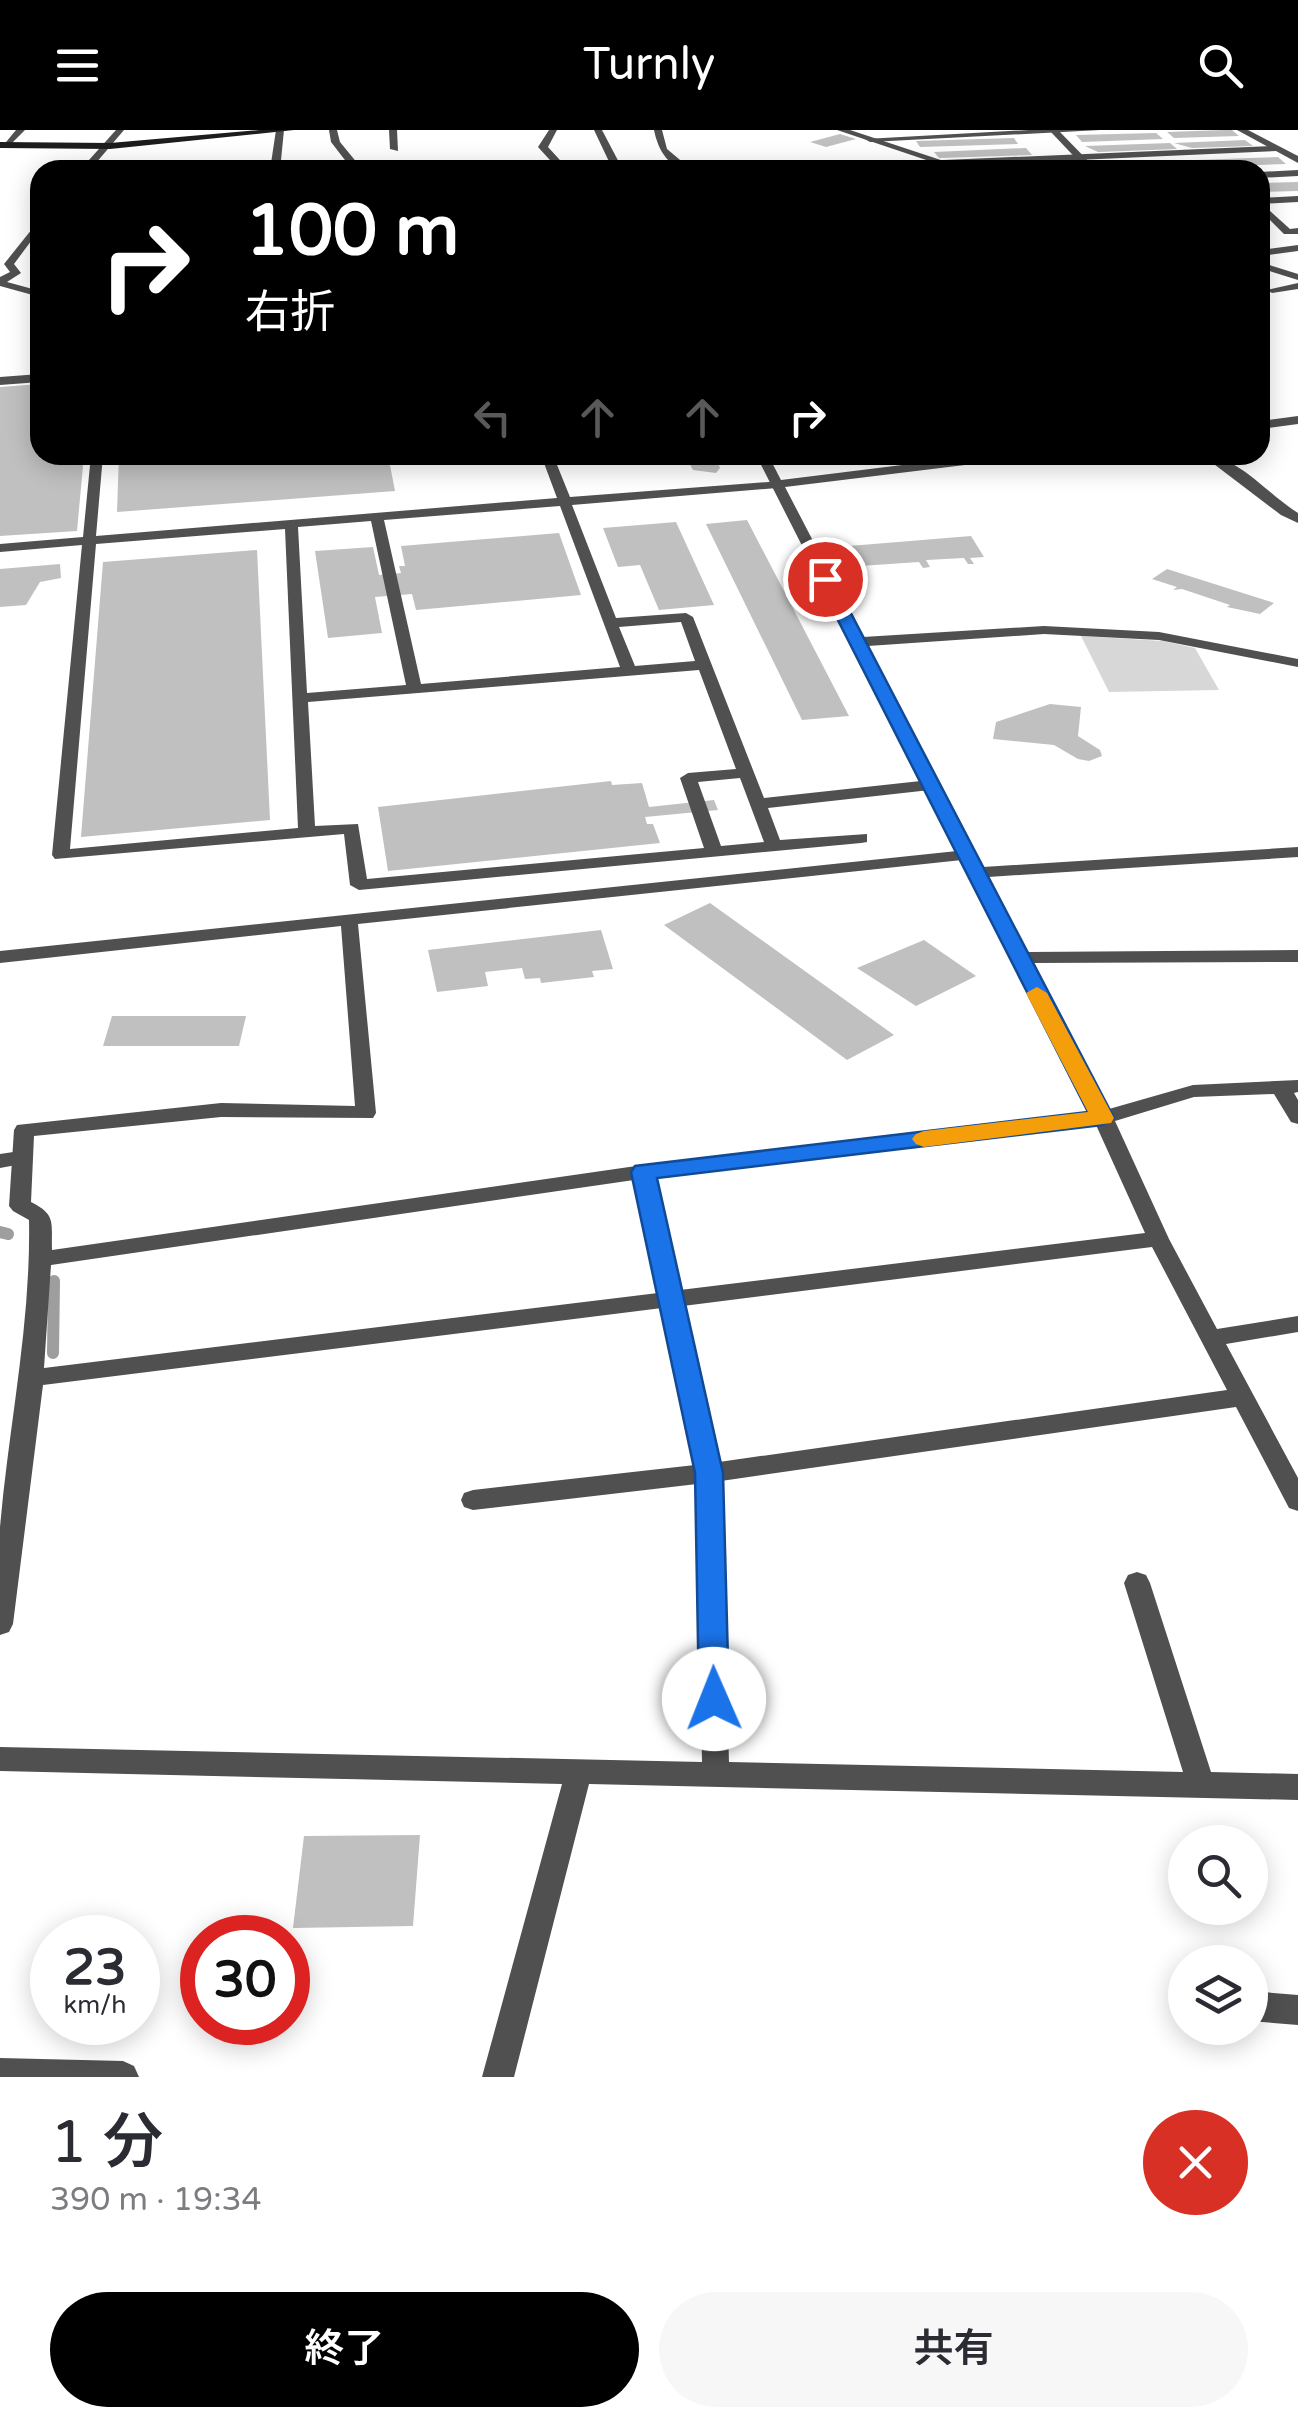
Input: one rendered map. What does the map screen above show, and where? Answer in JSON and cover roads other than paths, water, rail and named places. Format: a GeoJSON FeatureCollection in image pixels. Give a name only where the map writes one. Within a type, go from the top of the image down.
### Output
{"type":"FeatureCollection","features":[{"type":"Feature","properties":{"kind":"street"},"geometry":{"type":"LineString","coordinates":[[2,145],[21,130]]}},
{"type":"Feature","properties":{"kind":"street"},"geometry":{"type":"LineString","coordinates":[[92,160],[100,150],[110,146],[120,130]]}},
{"type":"Feature","properties":{"kind":"street"},"geometry":{"type":"LineString","coordinates":[[277,160],[281,130]]}},
{"type":"Feature","properties":{"kind":"street"},"geometry":{"type":"LineString","coordinates":[[2,145],[110,146],[290,130]]}},
{"type":"Feature","properties":{"kind":"street"},"geometry":{"type":"LineString","coordinates":[[333,130],[336,142],[350,160]]}},
{"type":"Feature","properties":{"kind":"street"},"geometry":{"type":"LineString","coordinates":[[393,130],[395,149]]}},
{"type":"Feature","properties":{"kind":"street"},"geometry":{"type":"LineString","coordinates":[[553,130],[543,147],[555,160]]}},
{"type":"Feature","properties":{"kind":"street"},"geometry":{"type":"LineString","coordinates":[[598,130],[613,160]]}},
{"type":"Feature","properties":{"kind":"street"},"geometry":{"type":"LineString","coordinates":[[658,130],[663,150],[676,160]]}},
{"type":"Feature","properties":{"kind":"street"},"geometry":{"type":"LineString","coordinates":[[841,130],[935,160]]}},
{"type":"Feature","properties":{"kind":"street"},"geometry":{"type":"LineString","coordinates":[[870,139],[1096,130]]}},
{"type":"Feature","properties":{"kind":"street"},"geometry":{"type":"LineString","coordinates":[[1241,130],[1298,160]]}},
{"type":"Feature","properties":{"kind":"street"},"geometry":{"type":"LineString","coordinates":[[1053,131],[1082,160]]}},
{"type":"Feature","properties":{"kind":"street"},"geometry":{"type":"LineString","coordinates":[[1001,160],[1274,149]]}},
{"type":"Feature","properties":{"kind":"street"},"geometry":{"type":"LineString","coordinates":[[1270,175],[1298,174]]}},
{"type":"Feature","properties":{"kind":"street"},"geometry":{"type":"LineString","coordinates":[[1270,202],[1298,200]]}},
{"type":"Feature","properties":{"kind":"street"},"geometry":{"type":"LineString","coordinates":[[1270,213],[1288,232],[1298,231]]}},
{"type":"Feature","properties":{"kind":"street"},"geometry":{"type":"LineString","coordinates":[[0,282],[16,273],[8,264],[30,241]]}},
{"type":"Feature","properties":{"kind":"street"},"geometry":{"type":"LineString","coordinates":[[1270,252],[1298,248]]}},
{"type":"Feature","properties":{"kind":"street"},"geometry":{"type":"LineString","coordinates":[[1270,268],[1298,277]]}},
{"type":"Feature","properties":{"kind":"street"},"geometry":{"type":"LineString","coordinates":[[0,282],[30,292]]}},
{"type":"Feature","properties":{"kind":"street"},"geometry":{"type":"LineString","coordinates":[[1272,290],[1298,286]]}},
{"type":"Feature","properties":{"kind":"street"},"geometry":{"type":"LineString","coordinates":[[0,298],[30,296]]}},
{"type":"Feature","properties":{"kind":"street"},"geometry":{"type":"LineString","coordinates":[[0,381],[30,379]]}},
{"type":"Feature","properties":{"kind":"street"},"geometry":{"type":"LineString","coordinates":[[1270,424],[1298,420]]}},
{"type":"Feature","properties":{"kind":"street"},"geometry":{"type":"LineString","coordinates":[[96,465],[61,855],[352,828],[360,885],[861,838]]}},
{"type":"Feature","properties":{"kind":"street"},"geometry":{"type":"LineString","coordinates":[[551,465],[628,671]]}},
{"type":"Feature","properties":{"kind":"street"},"geometry":{"type":"LineString","coordinates":[[767,465],[1102,1118],[1158,1239],[1298,1502]]}},
{"type":"Feature","properties":{"kind":"street"},"geometry":{"type":"LineString","coordinates":[[0,548],[776,484],[929,465]]}},
{"type":"Feature","properties":{"kind":"street"},"geometry":{"type":"LineString","coordinates":[[1228,465],[1268,502],[1298,519]]}},
{"type":"Feature","properties":{"kind":"street"},"geometry":{"type":"LineString","coordinates":[[376,516],[414,688]]}},
{"type":"Feature","properties":{"kind":"street"},"geometry":{"type":"LineString","coordinates":[[291,524],[307,832]]}},
{"type":"Feature","properties":{"kind":"street"},"geometry":{"type":"LineString","coordinates":[[611,623],[686,617],[774,846]]}},
{"type":"Feature","properties":{"kind":"street"},"geometry":{"type":"LineString","coordinates":[[858,642],[1044,630],[1140,634],[1298,663]]}},
{"type":"Feature","properties":{"kind":"street"},"geometry":{"type":"LineString","coordinates":[[300,698],[704,665]]}},
{"type":"Feature","properties":{"kind":"street"},"geometry":{"type":"LineString","coordinates":[[714,851],[688,778],[746,772]]}},
{"type":"Feature","properties":{"kind":"street"},"geometry":{"type":"LineString","coordinates":[[758,804],[930,786]]}},
{"type":"Feature","properties":{"kind":"street"},"geometry":{"type":"LineString","coordinates":[[0,956],[970,864],[1298,852]]}},
{"type":"Feature","properties":{"kind":"street"},"geometry":{"type":"LineString","coordinates":[[0,1624],[32,1378],[41,1259],[40,1216],[20,1206],[10,1159],[24,1130],[222,1110],[366,1113],[349,920]]}},
{"type":"Feature","properties":{"kind":"street"},"geometry":{"type":"LineString","coordinates":[[1018,958],[1298,956]]}},
{"type":"Feature","properties":{"kind":"street"},"geometry":{"type":"LineString","coordinates":[[41,1259],[643,1172],[1102,1118],[1192,1090],[1289,1086],[1298,1117]]}},
{"type":"Feature","properties":{"kind":"street"},"geometry":{"type":"LineString","coordinates":[[643,1172],[709,1473],[716,1774]]}},
{"type":"Feature","properties":{"kind":"street"},"geometry":{"type":"LineString","coordinates":[[32,1378],[1158,1239]]}},
{"type":"Feature","properties":{"kind":"street"},"geometry":{"type":"LineString","coordinates":[[1211,1338],[1298,1324]]}},
{"type":"Feature","properties":{"kind":"street"},"geometry":{"type":"LineString","coordinates":[[474,1500],[709,1473],[1243,1397]]}},
{"type":"Feature","properties":{"kind":"street"},"geometry":{"type":"LineString","coordinates":[[1138,1583],[1200,1785]]}},
{"type":"Feature","properties":{"kind":"street"},"geometry":{"type":"LineString","coordinates":[[0,1759],[1298,1786]]}},
{"type":"Feature","properties":{"kind":"street"},"geometry":{"type":"LineString","coordinates":[[498,2077],[579,1770]]}},
{"type":"Feature","properties":{"kind":"street"},"geometry":{"type":"LineString","coordinates":[[1268,2008],[1298,2010]]}},
{"type":"Feature","properties":{"kind":"street"},"geometry":{"type":"LineString","coordinates":[[0,2074],[123,2077]]}},
{"type":"Feature","properties":{"kind":"waterway"},"geometry":{"type":"LineString","coordinates":[[0,1232],[8,1234]]}},
{"type":"Feature","properties":{"kind":"waterway"},"geometry":{"type":"LineString","coordinates":[[53,1353],[54,1281]]}}]}
